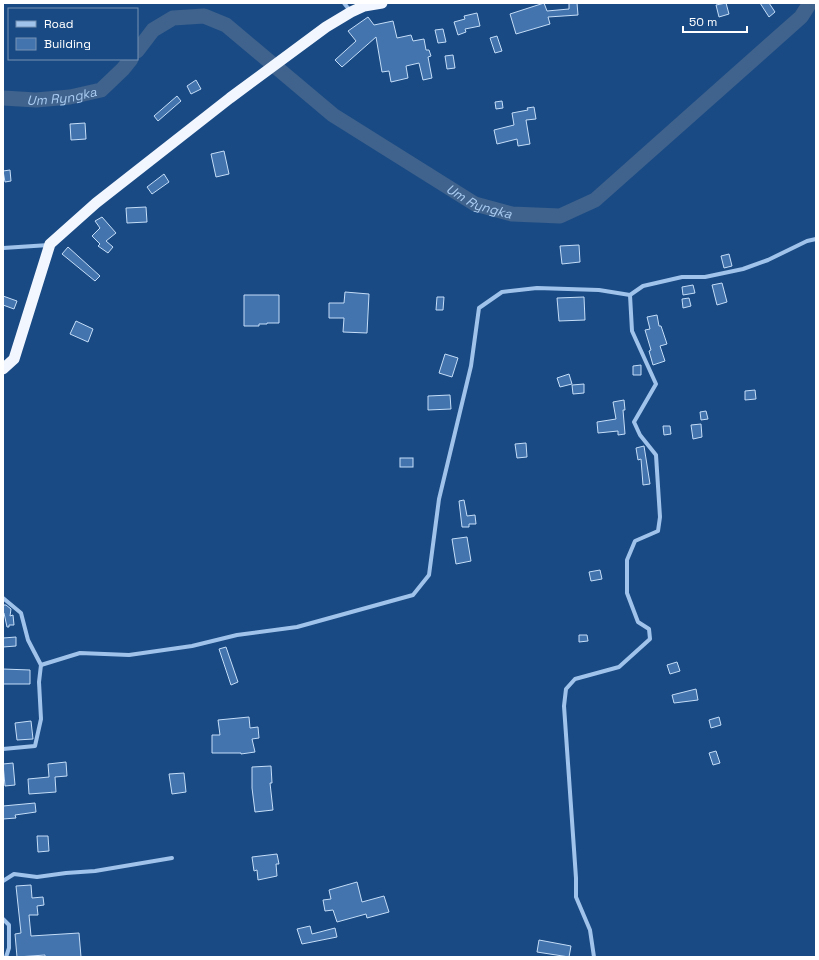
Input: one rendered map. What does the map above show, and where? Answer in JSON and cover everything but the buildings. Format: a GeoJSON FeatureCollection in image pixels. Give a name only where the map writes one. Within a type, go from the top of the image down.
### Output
{"type":"FeatureCollection","features":[{"type":"Feature","properties":{"kind":"highway"},"geometry":{"type":"LineString","coordinates":[[3,369],[14,359],[50,244],[96,203],[230,98],[351,8],[382,3]]}},
{"type":"Feature","properties":{"kind":"street"},"geometry":{"type":"LineString","coordinates":[[344,3],[351,8]]}},
{"type":"Feature","properties":{"kind":"street"},"geometry":{"type":"LineString","coordinates":[[41,665],[80,653],[129,655],[192,646],[237,635],[297,627],[413,595],[430,575],[439,499],[470,366],[479,308],[502,292],[537,288],[599,290],[630,295],[643,286],[682,277],[705,277],[743,270],[807,241],[816,239]]}},
{"type":"Feature","properties":{"kind":"street"},"geometry":{"type":"LineString","coordinates":[[3,248],[50,244]]}},
{"type":"Feature","properties":{"kind":"street"},"geometry":{"type":"LineString","coordinates":[[594,957],[590,930],[576,897],[564,706],[566,689],[575,678],[619,667],[650,639],[649,629],[638,622],[627,592],[627,560],[636,542],[658,531],[660,517],[656,455],[640,435],[634,422],[656,384],[632,331],[630,295]]}},
{"type":"Feature","properties":{"kind":"street"},"geometry":{"type":"LineString","coordinates":[[3,598],[21,613],[28,640],[41,665],[39,682],[41,718],[35,746],[3,749]]}},
{"type":"Feature","properties":{"kind":"street"},"geometry":{"type":"LineString","coordinates":[[3,881],[14,874],[37,877],[95,871],[172,858]]}},
{"type":"Feature","properties":{"kind":"street"},"geometry":{"type":"LineString","coordinates":[[3,919],[9,925],[9,948],[6,957]]}},
{"type":"Feature","properties":{"kind":"waterway","name":"Um Ryngka"},"geometry":{"type":"LineString","coordinates":[[138,50],[153,30],[173,18],[204,16],[226,25],[333,115],[475,204],[512,214],[560,216],[595,200],[801,17],[810,3]]}},
{"type":"Feature","properties":{"kind":"waterway","name":"Um Ryngka"},"geometry":{"type":"LineString","coordinates":[[3,98],[36,100],[70,97],[101,90],[130,60]]}}]}
